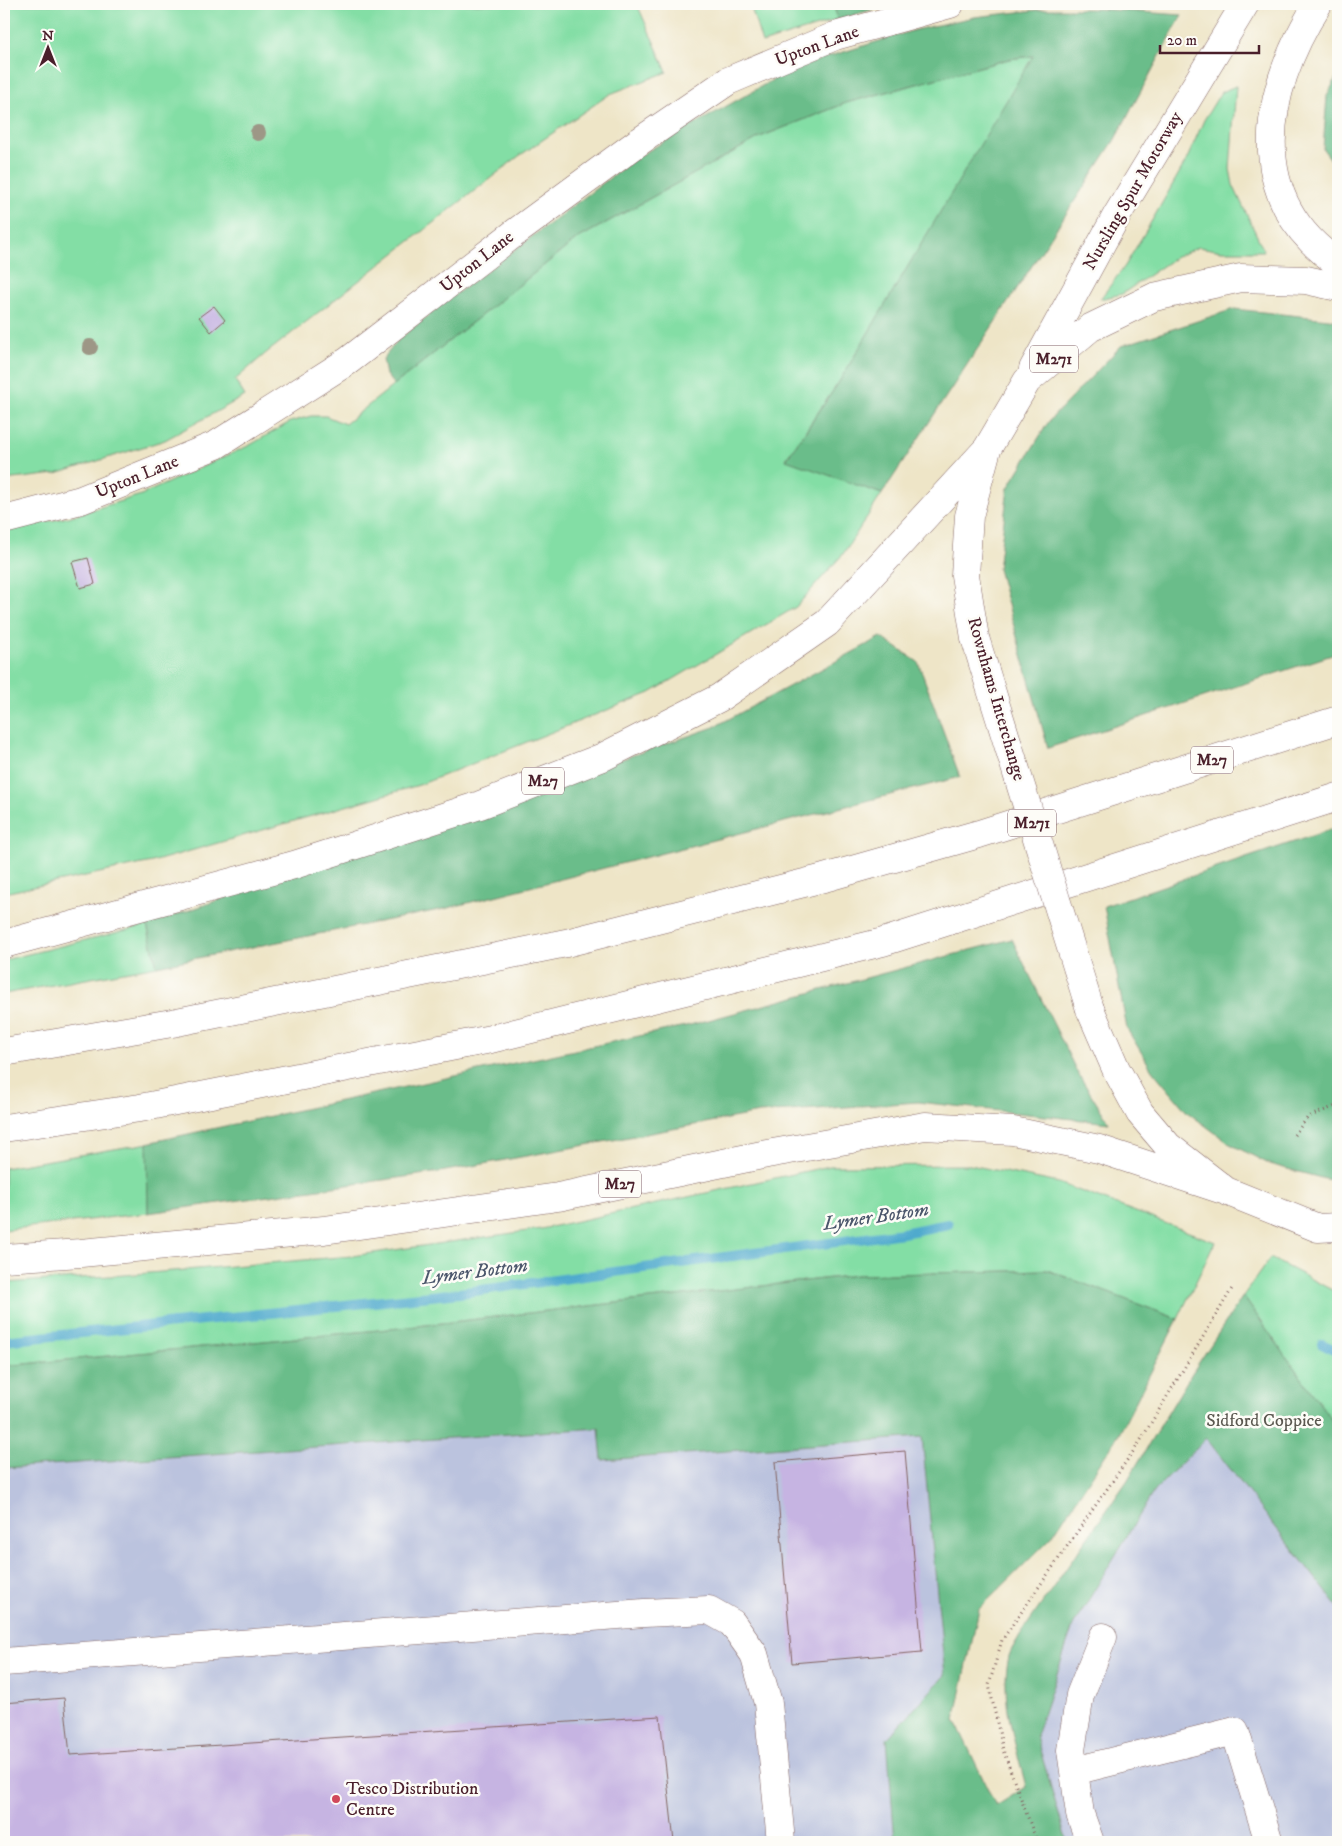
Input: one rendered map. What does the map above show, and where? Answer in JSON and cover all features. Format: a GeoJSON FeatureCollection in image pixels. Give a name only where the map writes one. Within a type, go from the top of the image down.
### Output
{"type":"FeatureCollection","features":[{"type":"Feature","properties":{"kind":"main road","name":"Upton Lane"},"geometry":{"type":"LineString","coordinates":[[4,520],[81,500],[216,445],[348,361],[524,226],[640,141],[728,81],[835,36],[950,4]]}},
{"type":"Feature","properties":{"kind":"main road","name":"Nursling Spur Motorway"},"geometry":{"type":"LineString","coordinates":[[1027,381],[1117,215],[1241,10]]}},
{"type":"Feature","properties":{"kind":"main road"},"geometry":{"type":"LineString","coordinates":[[1314,10],[1288,62],[1276,95],[1272,126],[1274,171],[1282,197],[1296,225],[1310,240],[1338,263]]}},
{"type":"Feature","properties":{"kind":"main road","name":"Rownhams Interchange"},"geometry":{"type":"LineString","coordinates":[[1332,1231],[1226,1191],[1168,1146],[1140,1113],[1116,1069],[1090,1009],[975,638],[964,575],[969,516],[987,449],[1027,381],[1090,328],[1154,296],[1241,278],[1306,280],[1338,286]]}},
{"type":"Feature","properties":{"kind":"main road","name":"M27"},"geometry":{"type":"LineString","coordinates":[[4,944],[294,865],[480,805],[603,757],[719,698],[827,623],[987,449]]}},
{"type":"Feature","properties":{"kind":"main road","name":"M27"},"geometry":{"type":"LineString","coordinates":[[4,1052],[172,1023],[576,941],[824,878],[979,834],[1338,720]]}},
{"type":"Feature","properties":{"kind":"main road"},"geometry":{"type":"LineString","coordinates":[[4,1128],[140,1108],[490,1039],[835,954],[892,939],[1338,797]]}},
{"type":"Feature","properties":{"kind":"main road","name":"M27"},"geometry":{"type":"LineString","coordinates":[[4,1258],[81,1253],[324,1230],[558,1197],[767,1154],[925,1126],[1013,1131],[1100,1149],[1226,1191]]}},
{"type":"Feature","properties":{"kind":"main road"},"geometry":{"type":"LineString","coordinates":[[4,1662],[644,1613],[709,1610],[732,1623],[754,1654],[768,1703],[781,1842]]}},
{"type":"Feature","properties":{"kind":"main road"},"geometry":{"type":"LineString","coordinates":[[1090,1842],[1080,1814],[1071,1750],[1080,1695],[1103,1637]]}},
{"type":"Feature","properties":{"kind":"main road"},"geometry":{"type":"LineString","coordinates":[[1074,1771],[1235,1731],[1269,1842]]}},
{"type":"Feature","properties":{"kind":"path"},"geometry":{"type":"LineString","coordinates":[[1294,1135],[1308,1117],[1338,1105]]}},
{"type":"Feature","properties":{"kind":"path"},"geometry":{"type":"LineString","coordinates":[[1037,1842],[1003,1750],[989,1685],[1002,1640],[1139,1443],[1233,1287]]}},
{"type":"Feature","properties":{"kind":"shaded area","name":"Tesco Distribution Centre"},"geometry":{"type":"Polygon","coordinates":[[[600,1428],[603,1460],[922,1437],[945,1675],[888,1739],[895,1842],[4,1842],[4,1468],[600,1428]]]}},
{"type":"Feature","properties":{"kind":"shaded area"},"geometry":{"type":"Polygon","coordinates":[[[1206,1438],[1338,1607],[1338,1842],[1067,1842],[1036,1736],[1073,1626],[1154,1491],[1206,1438]]]}},
{"type":"Feature","properties":{"kind":"green space"},"geometry":{"type":"Polygon","coordinates":[[[4,4],[637,4],[667,72],[610,94],[519,156],[265,354],[235,380],[245,396],[165,440],[56,474],[4,480],[4,4]]]}},
{"type":"Feature","properties":{"kind":"green space"},"geometry":{"type":"Polygon","coordinates":[[[750,4],[834,4],[837,20],[762,43],[750,4]]]}},
{"type":"Feature","properties":{"kind":"green space"},"geometry":{"type":"Polygon","coordinates":[[[834,4],[892,4],[837,20],[834,4]]]}},
{"type":"Feature","properties":{"kind":"green space"},"geometry":{"type":"Polygon","coordinates":[[[1046,9],[1098,9],[1182,15],[1114,141],[882,494],[786,460],[839,382],[1033,56],[1009,59],[846,103],[760,137],[577,239],[394,385],[386,375],[383,359],[398,340],[440,306],[639,156],[776,78],[824,58],[915,30],[974,17],[1046,9]]]}},
{"type":"Feature","properties":{"kind":"green space"},"geometry":{"type":"Polygon","coordinates":[[[1034,56],[839,382],[786,459],[882,494],[843,554],[796,607],[650,693],[419,785],[152,862],[4,893],[4,531],[68,517],[141,495],[250,445],[290,422],[311,416],[326,416],[345,424],[577,239],[760,137],[846,103],[1009,59],[1034,56]]]}},
{"type":"Feature","properties":{"kind":"green space"},"geometry":{"type":"Polygon","coordinates":[[[1338,74],[1338,169],[1323,149],[1327,96],[1338,74]]]}},
{"type":"Feature","properties":{"kind":"green space"},"geometry":{"type":"Polygon","coordinates":[[[1236,86],[1230,169],[1233,185],[1264,251],[1222,251],[1199,247],[1176,257],[1122,294],[1100,299],[1125,266],[1154,217],[1186,161],[1204,120],[1221,92],[1236,86]]]}},
{"type":"Feature","properties":{"kind":"green space"},"geometry":{"type":"Polygon","coordinates":[[[1234,309],[1338,320],[1338,653],[1048,748],[998,569],[1008,488],[1049,421],[1121,346],[1234,309]]]}},
{"type":"Feature","properties":{"kind":"green space"},"geometry":{"type":"Polygon","coordinates":[[[881,637],[918,662],[960,777],[444,909],[157,966],[147,925],[714,727],[881,637]]]}},
{"type":"Feature","properties":{"kind":"green space"},"geometry":{"type":"Polygon","coordinates":[[[1338,827],[1338,1181],[1269,1164],[1230,1144],[1187,1112],[1152,1070],[1127,1029],[1104,906],[1338,827]]]}},
{"type":"Feature","properties":{"kind":"green space"},"geometry":{"type":"Polygon","coordinates":[[[147,925],[157,966],[4,994],[4,960],[147,925]]]}},
{"type":"Feature","properties":{"kind":"green space"},"geometry":{"type":"Polygon","coordinates":[[[1012,939],[1077,1072],[1109,1123],[918,1102],[759,1113],[440,1172],[148,1213],[147,1143],[690,1025],[1012,939]]]}},
{"type":"Feature","properties":{"kind":"green space"},"geometry":{"type":"Polygon","coordinates":[[[149,1143],[148,1213],[4,1230],[4,1168],[149,1143]]]}},
{"type":"Feature","properties":{"kind":"green space"},"geometry":{"type":"Polygon","coordinates":[[[970,1165],[1059,1183],[1215,1242],[1178,1319],[1047,1270],[857,1275],[400,1328],[4,1366],[4,1283],[352,1256],[541,1229],[830,1166],[970,1165]]]}},
{"type":"Feature","properties":{"kind":"green space"},"geometry":{"type":"Polygon","coordinates":[[[1270,1258],[1338,1293],[1338,1429],[1243,1296],[1270,1258]]]}},
{"type":"Feature","properties":{"kind":"green space","name":"Sidford Coppice"},"geometry":{"type":"Polygon","coordinates":[[[1047,1270],[1178,1319],[1118,1436],[1051,1538],[979,1609],[955,1720],[996,1806],[1026,1787],[1007,1705],[1006,1672],[1011,1651],[1020,1635],[1127,1481],[1192,1373],[1243,1296],[1338,1429],[1338,1607],[1206,1438],[1154,1491],[1073,1626],[1036,1736],[1067,1842],[895,1842],[887,1739],[945,1675],[922,1437],[602,1460],[599,1428],[4,1468],[4,1366],[400,1328],[857,1275],[1047,1270]]]}},
{"type":"Feature","properties":{"kind":"building"},"geometry":{"type":"Polygon","coordinates":[[[214,306],[225,320],[211,332],[199,317],[214,306]]]}},
{"type":"Feature","properties":{"kind":"building"},"geometry":{"type":"Polygon","coordinates":[[[88,558],[95,584],[80,588],[72,562],[88,558]]]}},
{"type":"Feature","properties":{"kind":"building"},"geometry":{"type":"Polygon","coordinates":[[[905,1451],[922,1652],[792,1663],[775,1462],[905,1451]]]}},
{"type":"Feature","properties":{"kind":"building","name":"Tesco Distribution Centre"},"geometry":{"type":"Polygon","coordinates":[[[64,1698],[70,1755],[660,1716],[674,1842],[4,1842],[4,1703],[64,1698]]]}},
{"type":"Feature","properties":{"kind":"waterway","name":"Lymer Bottom"},"geometry":{"type":"LineString","coordinates":[[4,1341],[459,1293],[903,1233],[948,1224]]}},
{"type":"Feature","properties":{"kind":"waterway","name":"Lymer Bottom"},"geometry":{"type":"LineString","coordinates":[[1322,1344],[1338,1352]]}},
{"type":"Feature","properties":{"kind":"place","name":"Tesco Distribution Centre"},"geometry":{"type":"Point","coordinates":[336,1799]}}]}
